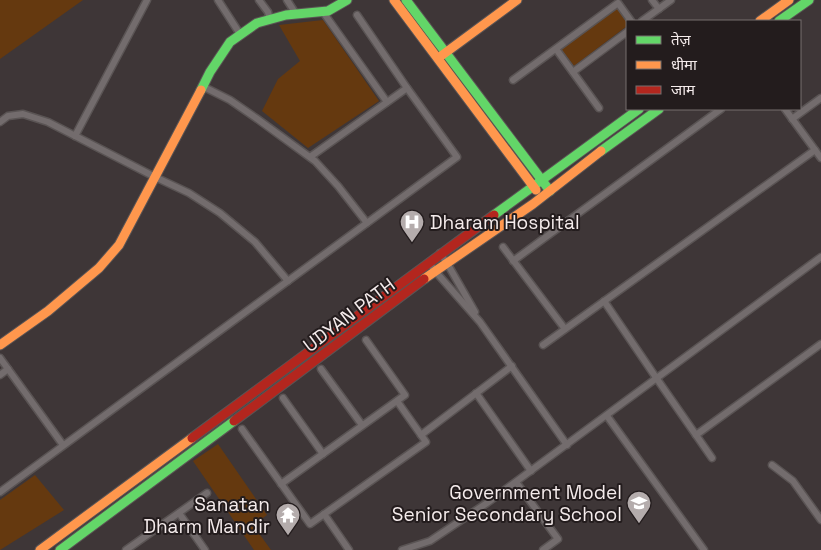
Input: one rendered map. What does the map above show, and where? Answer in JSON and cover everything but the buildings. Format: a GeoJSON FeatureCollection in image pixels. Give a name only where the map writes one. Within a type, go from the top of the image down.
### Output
{"type":"FeatureCollection","features":[{"type":"Feature","properties":{"kind":"main road"},"geometry":{"type":"LineString","coordinates":[[0,345],[48,311],[99,268],[120,245],[202,86],[230,42],[257,24],[286,15],[328,11],[345,0]]}},
{"type":"Feature","properties":{"kind":"main road"},"geometry":{"type":"LineString","coordinates":[[394,0],[441,55],[550,191]]}},
{"type":"Feature","properties":{"kind":"main road"},"geometry":{"type":"LineString","coordinates":[[406,0],[441,55],[541,197]]}},
{"type":"Feature","properties":{"kind":"main road"},"geometry":{"type":"LineString","coordinates":[[441,55],[517,0]]}},
{"type":"Feature","properties":{"kind":"main road"},"geometry":{"type":"LineString","coordinates":[[761,20],[789,0]]}},
{"type":"Feature","properties":{"kind":"main road"},"geometry":{"type":"LineString","coordinates":[[780,20],[809,0]]}},
{"type":"Feature","properties":{"kind":"main road","name":"UDYAN PATH"},"geometry":{"type":"LineString","coordinates":[[40,550],[440,253],[639,110]]}},
{"type":"Feature","properties":{"kind":"main road","name":"UDYAN PATH"},"geometry":{"type":"LineString","coordinates":[[60,550],[447,262],[550,191],[658,110]]}},
{"type":"Feature","properties":{"kind":"main road"},"geometry":{"type":"LineString","coordinates":[[528,162],[538,170],[552,172]]}},
{"type":"Feature","properties":{"kind":"main road"},"geometry":{"type":"LineString","coordinates":[[519,167],[522,174],[520,195]]}},
{"type":"Feature","properties":{"kind":"street"},"geometry":{"type":"LineString","coordinates":[[76,136],[147,0]]}},
{"type":"Feature","properties":{"kind":"street"},"geometry":{"type":"LineString","coordinates":[[218,0],[240,34]]}},
{"type":"Feature","properties":{"kind":"street"},"geometry":{"type":"LineString","coordinates":[[259,0],[268,12],[270,20]]}},
{"type":"Feature","properties":{"kind":"street"},"geometry":{"type":"LineString","coordinates":[[287,0],[296,14]]}},
{"type":"Feature","properties":{"kind":"street"},"geometry":{"type":"LineString","coordinates":[[652,0],[659,9]]}},
{"type":"Feature","properties":{"kind":"street"},"geometry":{"type":"LineString","coordinates":[[643,20],[671,0]]}},
{"type":"Feature","properties":{"kind":"street"},"geometry":{"type":"LineString","coordinates":[[513,80],[618,3],[630,20]]}},
{"type":"Feature","properties":{"kind":"street"},"geometry":{"type":"LineString","coordinates":[[323,12],[387,102]]}},
{"type":"Feature","properties":{"kind":"street"},"geometry":{"type":"LineString","coordinates":[[0,492],[457,157],[357,15]]}},
{"type":"Feature","properties":{"kind":"street"},"geometry":{"type":"LineString","coordinates":[[573,72],[626,33]]}},
{"type":"Feature","properties":{"kind":"street"},"geometry":{"type":"LineString","coordinates":[[556,49],[598,108]]}},
{"type":"Feature","properties":{"kind":"street"},"geometry":{"type":"LineString","coordinates":[[202,86],[230,100],[250,113],[315,160],[367,223]]}},
{"type":"Feature","properties":{"kind":"street"},"geometry":{"type":"LineString","coordinates":[[310,157],[407,88]]}},
{"type":"Feature","properties":{"kind":"street"},"geometry":{"type":"LineString","coordinates":[[792,119],[821,98]]}},
{"type":"Feature","properties":{"kind":"street"},"geometry":{"type":"LineString","coordinates":[[514,261],[720,110]]}},
{"type":"Feature","properties":{"kind":"street"},"geometry":{"type":"LineString","coordinates":[[786,110],[821,158]]}},
{"type":"Feature","properties":{"kind":"street"},"geometry":{"type":"LineString","coordinates":[[0,122],[8,116],[23,114],[48,122],[189,193],[220,213],[255,242],[288,281]]}},
{"type":"Feature","properties":{"kind":"street"},"geometry":{"type":"LineString","coordinates":[[542,345],[815,150]]}},
{"type":"Feature","properties":{"kind":"street"},"geometry":{"type":"LineString","coordinates":[[503,247],[564,329]]}},
{"type":"Feature","properties":{"kind":"street"},"geometry":{"type":"LineString","coordinates":[[440,253],[447,262],[480,322]]}},
{"type":"Feature","properties":{"kind":"street"},"geometry":{"type":"LineString","coordinates":[[407,549],[430,541],[487,503],[821,257]]}},
{"type":"Feature","properties":{"kind":"street"},"geometry":{"type":"LineString","coordinates":[[428,262],[480,322],[568,444]]}},
{"type":"Feature","properties":{"kind":"street"},"geometry":{"type":"LineString","coordinates":[[604,302],[712,458]]}},
{"type":"Feature","properties":{"kind":"street"},"geometry":{"type":"LineString","coordinates":[[281,484],[404,395],[366,340]]}},
{"type":"Feature","properties":{"kind":"street"},"geometry":{"type":"LineString","coordinates":[[696,435],[821,344]]}},
{"type":"Feature","properties":{"kind":"street"},"geometry":{"type":"LineString","coordinates":[[0,358],[63,446]]}},
{"type":"Feature","properties":{"kind":"street"},"geometry":{"type":"LineString","coordinates":[[421,435],[512,366]]}},
{"type":"Feature","properties":{"kind":"street"},"geometry":{"type":"LineString","coordinates":[[0,374],[8,369]]}},
{"type":"Feature","properties":{"kind":"street"},"geometry":{"type":"LineString","coordinates":[[321,369],[362,425]]}},
{"type":"Feature","properties":{"kind":"street"},"geometry":{"type":"LineString","coordinates":[[476,393],[530,471]]}},
{"type":"Feature","properties":{"kind":"street"},"geometry":{"type":"LineString","coordinates":[[283,398],[323,454]]}},
{"type":"Feature","properties":{"kind":"street"},"geometry":{"type":"LineString","coordinates":[[242,429],[310,524],[426,442],[396,401]]}},
{"type":"Feature","properties":{"kind":"street"},"geometry":{"type":"LineString","coordinates":[[607,416],[704,550]]}},
{"type":"Feature","properties":{"kind":"street"},"geometry":{"type":"LineString","coordinates":[[772,465],[793,481],[818,510],[821,520]]}},
{"type":"Feature","properties":{"kind":"street"},"geometry":{"type":"LineString","coordinates":[[516,482],[558,539],[543,550]]}},
{"type":"Feature","properties":{"kind":"street"},"geometry":{"type":"LineString","coordinates":[[126,550],[207,493]]}},
{"type":"Feature","properties":{"kind":"street"},"geometry":{"type":"LineString","coordinates":[[179,513],[202,549]]}},
{"type":"Feature","properties":{"kind":"street"},"geometry":{"type":"LineString","coordinates":[[324,514],[349,550]]}},
{"type":"Feature","properties":{"kind":"shaded area"},"geometry":{"type":"Polygon","coordinates":[[[0,0],[83,0],[0,59],[0,0]]]}},
{"type":"Feature","properties":{"kind":"shaded area"},"geometry":{"type":"Polygon","coordinates":[[[617,7],[626,20],[626,27],[574,66],[561,49],[617,7]]]}},
{"type":"Feature","properties":{"kind":"shaded area"},"geometry":{"type":"Polygon","coordinates":[[[323,20],[379,101],[308,148],[262,111],[278,79],[300,61],[279,25],[323,20]]]}},
{"type":"Feature","properties":{"kind":"shaded area"},"geometry":{"type":"Polygon","coordinates":[[[218,444],[267,515],[253,525],[271,550],[254,550],[193,461],[218,444]]]}},
{"type":"Feature","properties":{"kind":"shaded area"},"geometry":{"type":"Polygon","coordinates":[[[35,475],[64,510],[0,550],[0,500],[35,475]]]}},
{"type":"Feature","properties":{"kind":"traffic: fast"},"geometry":{"type":"LineString","coordinates":[[201,90],[210,72],[230,42],[257,23],[286,15],[328,11],[347,0]]}},
{"type":"Feature","properties":{"kind":"traffic: fast"},"geometry":{"type":"LineString","coordinates":[[406,0],[550,191]]}},
{"type":"Feature","properties":{"kind":"traffic: fast"},"geometry":{"type":"LineString","coordinates":[[780,20],[809,0]]}},
{"type":"Feature","properties":{"kind":"traffic: fast"},"geometry":{"type":"LineString","coordinates":[[494,215],[638,110]]}},
{"type":"Feature","properties":{"kind":"traffic: fast"},"geometry":{"type":"LineString","coordinates":[[601,151],[658,110]]}},
{"type":"Feature","properties":{"kind":"traffic: fast"},"geometry":{"type":"LineString","coordinates":[[60,550],[234,421]]}},
{"type":"Feature","properties":{"kind":"traffic: slow"},"geometry":{"type":"LineString","coordinates":[[394,0],[536,190]]}},
{"type":"Feature","properties":{"kind":"traffic: slow"},"geometry":{"type":"LineString","coordinates":[[441,56],[517,0]]}},
{"type":"Feature","properties":{"kind":"traffic: slow"},"geometry":{"type":"LineString","coordinates":[[761,20],[789,0]]}},
{"type":"Feature","properties":{"kind":"traffic: slow"},"geometry":{"type":"LineString","coordinates":[[0,345],[48,311],[99,268],[119,245],[201,90]]}},
{"type":"Feature","properties":{"kind":"traffic: slow"},"geometry":{"type":"LineString","coordinates":[[424,279],[533,204],[601,151]]}},
{"type":"Feature","properties":{"kind":"traffic: slow"},"geometry":{"type":"LineString","coordinates":[[40,550],[192,438]]}},
{"type":"Feature","properties":{"kind":"traffic: jam"},"geometry":{"type":"LineString","coordinates":[[192,438],[494,215]]}},
{"type":"Feature","properties":{"kind":"traffic: jam"},"geometry":{"type":"LineString","coordinates":[[234,421],[424,279]]}},
{"type":"Feature","properties":{"kind":"place","name":"Dharam Hospital"},"geometry":{"type":"Point","coordinates":[412,243]}},
{"type":"Feature","properties":{"kind":"place","name":"Government Model Senior Secondary School"},"geometry":{"type":"Point","coordinates":[639,524]}},
{"type":"Feature","properties":{"kind":"place","name":"Sanatan Dharm Mandir"},"geometry":{"type":"Point","coordinates":[288,536]}}]}
